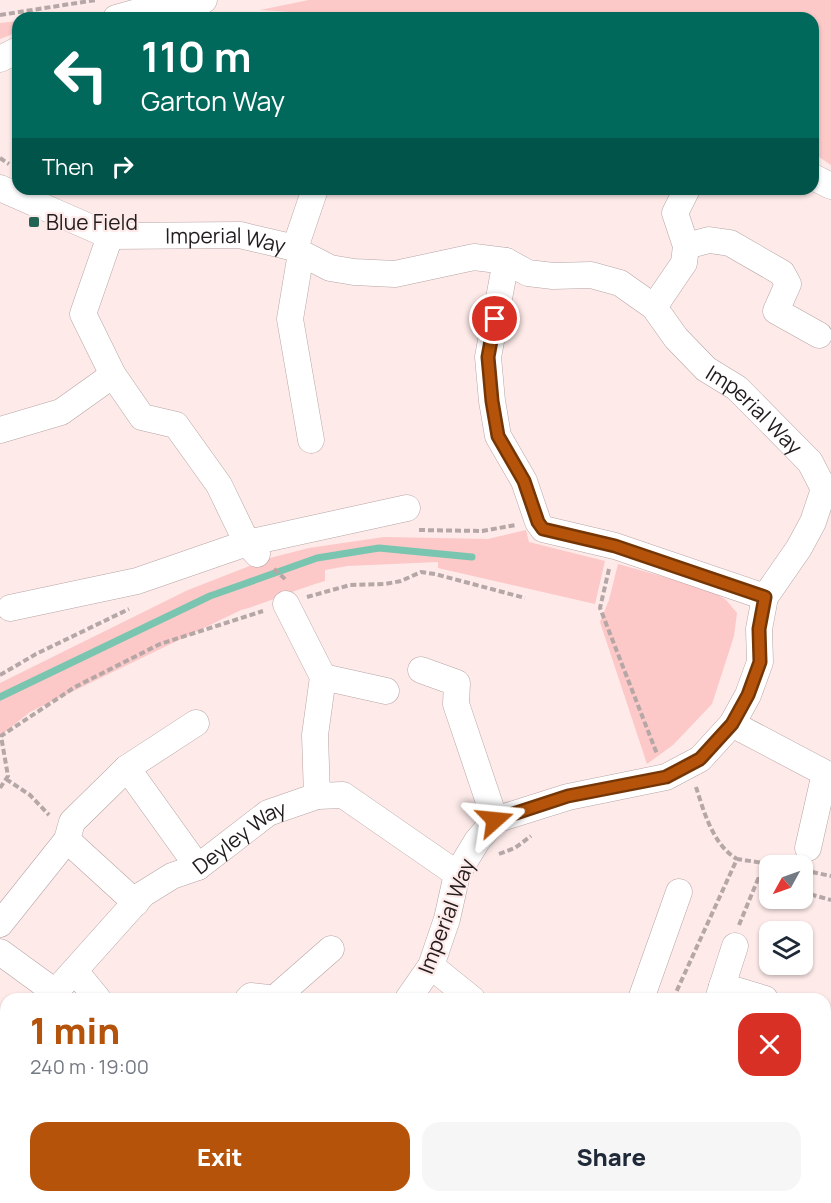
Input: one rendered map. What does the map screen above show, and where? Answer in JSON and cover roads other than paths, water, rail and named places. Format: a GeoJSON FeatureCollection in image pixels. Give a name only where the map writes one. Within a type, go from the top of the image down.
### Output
{"type":"FeatureCollection","features":[{"type":"Feature","properties":{"kind":"street"},"geometry":{"type":"LineString","coordinates":[[140,5],[204,0]]}},
{"type":"Feature","properties":{"kind":"street","name":"Imperial Way"},"geometry":{"type":"LineString","coordinates":[[16,195],[110,236],[240,235],[298,251],[330,268],[395,274],[474,257],[506,261],[528,273],[553,276],[591,275],[620,283],[654,307],[676,339],[706,369],[737,388],[810,462],[827,488],[799,548],[765,597],[759,629],[760,662],[748,695],[732,724],[714,747],[689,766],[666,777],[568,796],[495,820],[477,841],[457,874],[447,919],[431,966],[412,993]]}},
{"type":"Feature","properties":{"kind":"street"},"geometry":{"type":"LineString","coordinates":[[311,440],[290,319],[298,251],[313,195]]}},
{"type":"Feature","properties":{"kind":"street"},"geometry":{"type":"LineString","coordinates":[[654,307],[684,263],[686,246],[675,213],[684,195]]}},
{"type":"Feature","properties":{"kind":"street"},"geometry":{"type":"LineString","coordinates":[[110,236],[83,314],[112,375],[142,417],[176,425],[219,485],[253,549]]}},
{"type":"Feature","properties":{"kind":"street"},"geometry":{"type":"LineString","coordinates":[[686,246],[709,240],[730,243],[782,273],[788,284],[776,311],[819,334]]}},
{"type":"Feature","properties":{"kind":"street"},"geometry":{"type":"LineString","coordinates":[[506,261],[488,357],[492,401],[498,436],[524,481],[538,522],[543,529],[615,546],[765,597]]}},
{"type":"Feature","properties":{"kind":"street"},"geometry":{"type":"LineString","coordinates":[[0,430],[61,412],[112,375]]}},
{"type":"Feature","properties":{"kind":"street"},"geometry":{"type":"LineString","coordinates":[[10,608],[137,581],[407,508]]}},
{"type":"Feature","properties":{"kind":"street"},"geometry":{"type":"LineString","coordinates":[[286,604],[323,677],[315,735],[317,796]]}},
{"type":"Feature","properties":{"kind":"street"},"geometry":{"type":"LineString","coordinates":[[421,670],[457,683],[456,704],[495,820]]}},
{"type":"Feature","properties":{"kind":"street"},"geometry":{"type":"LineString","coordinates":[[323,677],[386,691]]}},
{"type":"Feature","properties":{"kind":"street"},"geometry":{"type":"LineString","coordinates":[[0,924],[68,837],[72,822],[127,768],[195,723]]}},
{"type":"Feature","properties":{"kind":"street"},"geometry":{"type":"LineString","coordinates":[[732,724],[825,773],[807,855]]}},
{"type":"Feature","properties":{"kind":"street"},"geometry":{"type":"LineString","coordinates":[[127,768],[198,867]]}},
{"type":"Feature","properties":{"kind":"street","name":"Deyley Way"},"geometry":{"type":"LineString","coordinates":[[55,993],[143,894],[171,876],[198,867],[268,813],[317,796],[343,795],[457,874]]}},
{"type":"Feature","properties":{"kind":"street"},"geometry":{"type":"LineString","coordinates":[[68,837],[136,903]]}},
{"type":"Feature","properties":{"kind":"street"},"geometry":{"type":"LineString","coordinates":[[643,993],[679,892]]}},
{"type":"Feature","properties":{"kind":"street"},"geometry":{"type":"LineString","coordinates":[[720,992],[735,946]]}},
{"type":"Feature","properties":{"kind":"street"},"geometry":{"type":"LineString","coordinates":[[283,993],[331,949]]}},
{"type":"Feature","properties":{"kind":"street"},"geometry":{"type":"LineString","coordinates":[[0,952],[48,993]]}},
{"type":"Feature","properties":{"kind":"street"},"geometry":{"type":"LineString","coordinates":[[431,966],[465,993]]}},
{"type":"Feature","properties":{"kind":"street"},"geometry":{"type":"LineString","coordinates":[[75,971],[93,993]]}},
{"type":"Feature","properties":{"kind":"waterway"},"geometry":{"type":"LineString","coordinates":[[0,697],[210,596],[317,558],[379,548],[472,557]]}},
{"type":"Feature","properties":{"kind":"place","name":"Blue Field"},"geometry":{"type":"Point","coordinates":[34,222]}}]}
